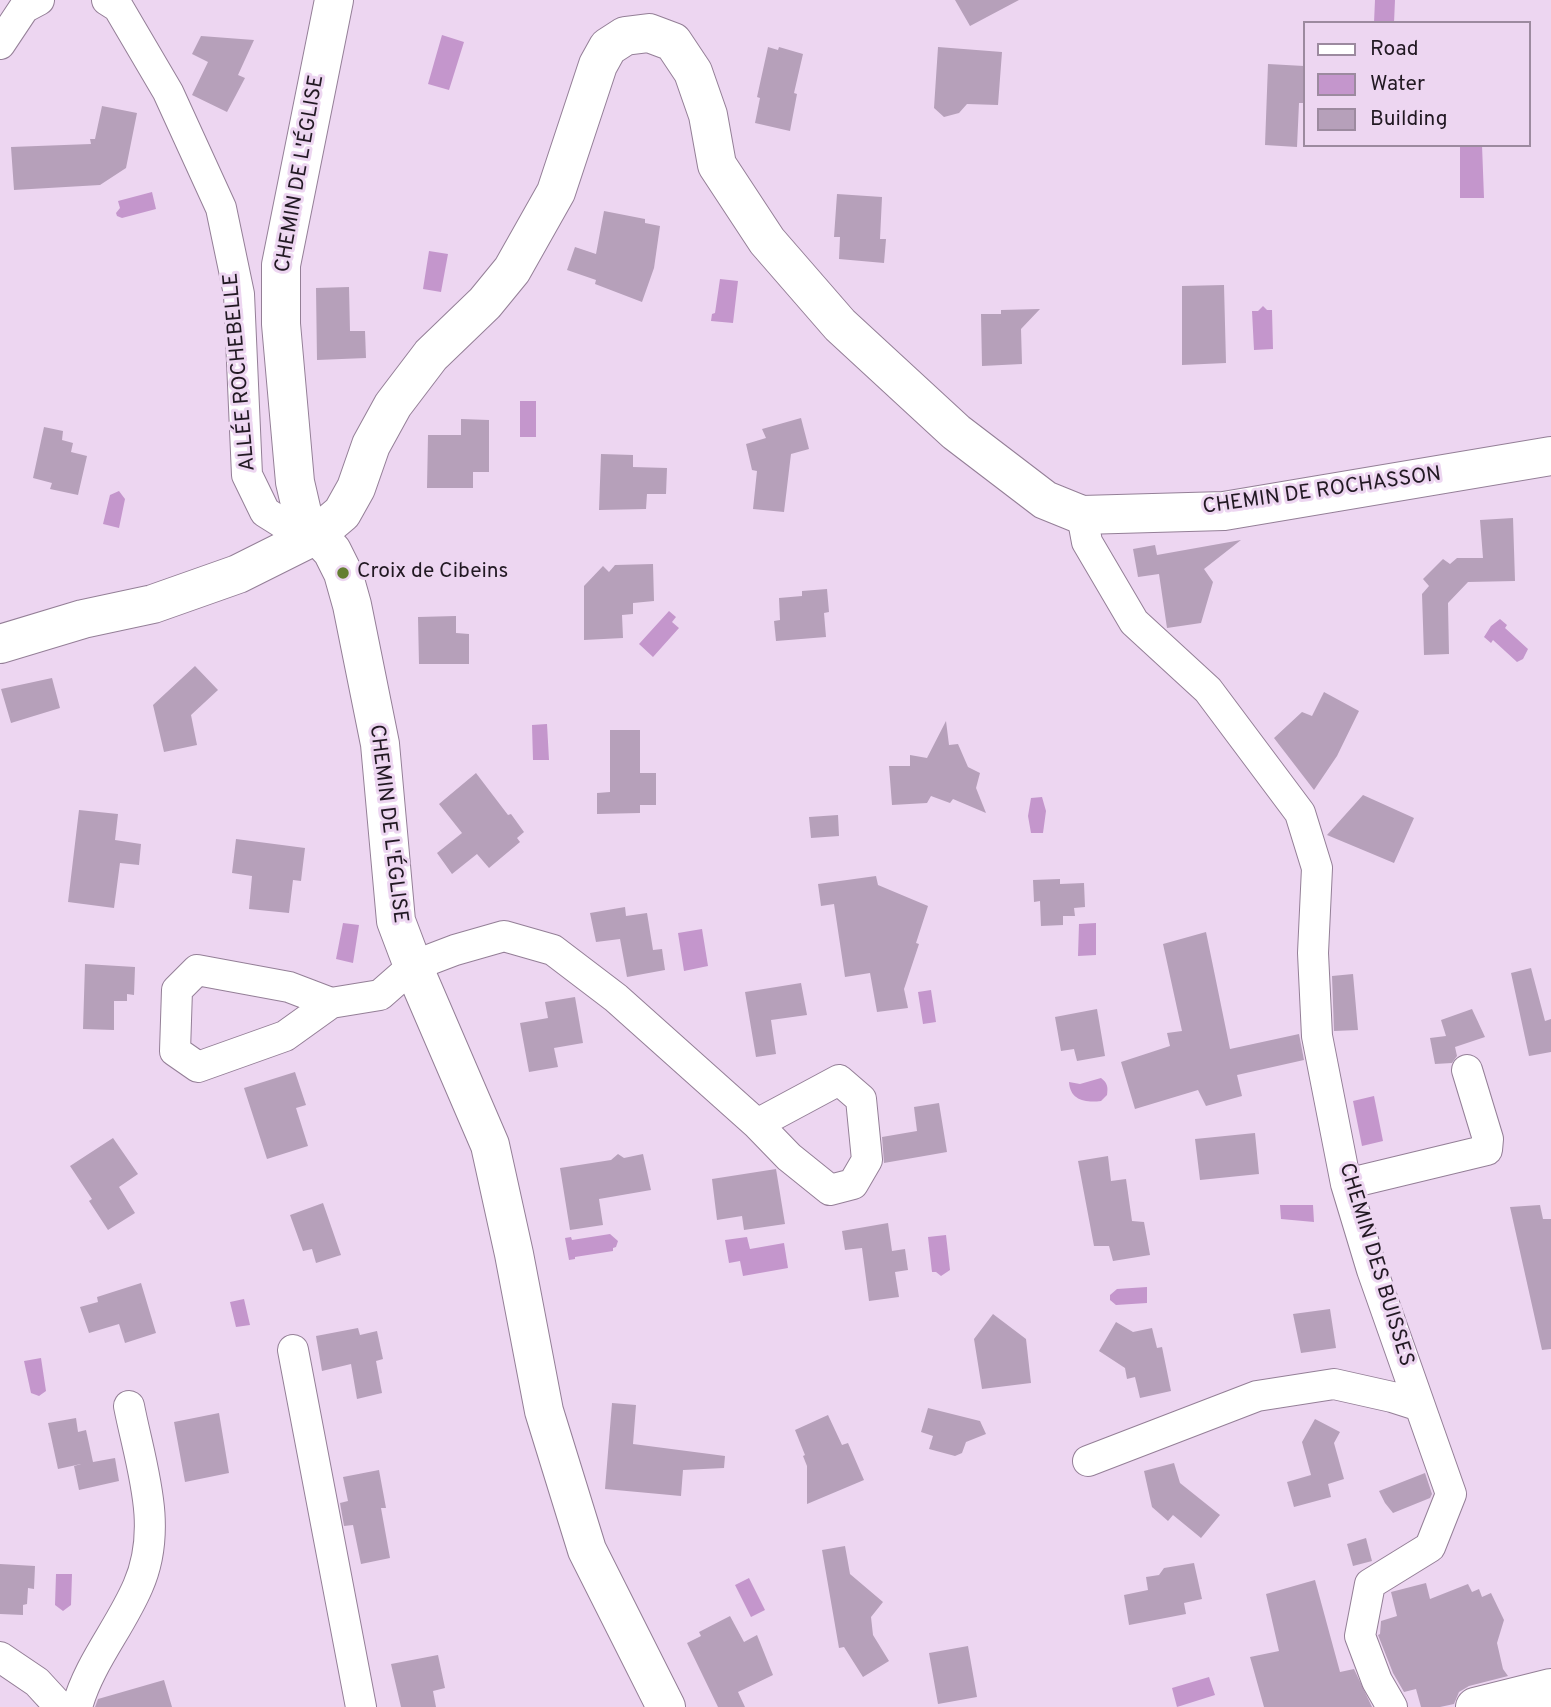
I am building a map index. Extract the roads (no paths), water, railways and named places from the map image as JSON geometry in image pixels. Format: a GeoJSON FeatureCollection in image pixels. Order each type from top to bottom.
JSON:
{"type":"FeatureCollection","features":[{"type":"Feature","properties":{"kind":"street"},"geometry":{"type":"LineString","coordinates":[[0,44],[24,8],[39,0]]}},
{"type":"Feature","properties":{"kind":"street","name":"ALLÉE ROCHEBELLE"},"geometry":{"type":"LineString","coordinates":[[107,0],[117,7],[168,92],[221,208],[239,294],[247,475],[265,512],[312,537]]}},
{"type":"Feature","properties":{"kind":"street","name":"CHEMIN DE L'ÉGLISE"},"geometry":{"type":"LineString","coordinates":[[334,0],[281,265],[281,324],[295,482],[304,521],[312,537],[331,551],[352,605],[380,744],[396,921],[490,1145],[544,1412],[587,1550],[666,1707]]}},
{"type":"Feature","properties":{"kind":"street","name":"CHEMIN DE ROCHASSON"},"geometry":{"type":"LineString","coordinates":[[0,645],[83,619],[153,604],[238,574],[312,537],[342,513],[356,488],[371,445],[393,405],[431,355],[485,303],[512,270],[556,192],[598,65],[608,47],[625,36],[649,33],[673,42],[693,72],[708,115],[716,165],[767,241],[827,312],[956,432],[1045,500],[1082,514],[1224,511],[1551,456]]}},
{"type":"Feature","properties":{"kind":"street","name":"CHEMIN DES BUISSES"},"geometry":{"type":"LineString","coordinates":[[1082,514],[1087,542],[1134,622],[1208,690],[1300,813],[1317,868],[1313,953],[1317,1036],[1346,1184],[1372,1270],[1451,1494],[1430,1547],[1370,1584],[1360,1636],[1377,1681],[1392,1707]]}},
{"type":"Feature","properties":{"kind":"street"},"geometry":{"type":"LineString","coordinates":[[331,1003],[289,986],[197,970],[177,990],[175,1051],[198,1067],[285,1036],[331,1003],[380,995],[413,966],[455,950],[505,936],[553,950],[616,998],[757,1124]]}},
{"type":"Feature","properties":{"kind":"street"},"geometry":{"type":"LineString","coordinates":[[1346,1184],[1487,1150],[1488,1139],[1467,1070]]}},
{"type":"Feature","properties":{"kind":"street"},"geometry":{"type":"LineString","coordinates":[[293,1350],[361,1707]]}},
{"type":"Feature","properties":{"kind":"street"},"geometry":{"type":"LineString","coordinates":[[1088,1461],[1257,1396],[1334,1384],[1420,1406]]}},
{"type":"Feature","properties":{"kind":"street"},"geometry":{"type":"LineString","coordinates":[[77,1707],[83,1686],[138,1586],[150,1548],[152,1513],[129,1406]]}},
{"type":"Feature","properties":{"kind":"street"},"geometry":{"type":"LineString","coordinates":[[0,1657],[37,1682],[60,1707]]}},
{"type":"Feature","properties":{"kind":"street"},"geometry":{"type":"LineString","coordinates":[[1475,1707],[1551,1688]]}},
{"type":"Feature","properties":{"kind":"water"},"geometry":{"type":"Polygon","coordinates":[[[1375,0],[1395,0],[1394,21],[1374,21],[1375,0]]]}},
{"type":"Feature","properties":{"kind":"water"},"geometry":{"type":"Polygon","coordinates":[[[442,35],[464,42],[449,90],[428,84],[442,35]]]}},
{"type":"Feature","properties":{"kind":"water"},"geometry":{"type":"Polygon","coordinates":[[[1460,147],[1482,147],[1484,198],[1460,198],[1460,147]]]}},
{"type":"Feature","properties":{"kind":"water"},"geometry":{"type":"Polygon","coordinates":[[[152,192],[156,209],[122,218],[117,216],[120,208],[118,201],[152,192]]]}},
{"type":"Feature","properties":{"kind":"water"},"geometry":{"type":"Polygon","coordinates":[[[429,251],[448,254],[441,292],[423,289],[429,251]]]}},
{"type":"Feature","properties":{"kind":"water"},"geometry":{"type":"Polygon","coordinates":[[[720,279],[738,281],[733,323],[711,321],[712,314],[715,313],[720,279]]]}},
{"type":"Feature","properties":{"kind":"water"},"geometry":{"type":"Polygon","coordinates":[[[1263,306],[1272,310],[1273,349],[1254,350],[1252,311],[1258,311],[1263,306]]]}},
{"type":"Feature","properties":{"kind":"water"},"geometry":{"type":"Polygon","coordinates":[[[520,401],[536,401],[536,437],[520,437],[520,401]]]}},
{"type":"Feature","properties":{"kind":"water"},"geometry":{"type":"Polygon","coordinates":[[[119,491],[125,499],[119,528],[103,524],[110,495],[119,491]]]}},
{"type":"Feature","properties":{"kind":"water"},"geometry":{"type":"Polygon","coordinates":[[[669,611],[676,617],[672,622],[679,628],[653,657],[639,644],[669,611]]]}},
{"type":"Feature","properties":{"kind":"water"},"geometry":{"type":"Polygon","coordinates":[[[1500,619],[1507,625],[1505,628],[1528,649],[1523,659],[1517,662],[1493,640],[1491,643],[1484,637],[1500,619]]]}},
{"type":"Feature","properties":{"kind":"water"},"geometry":{"type":"Polygon","coordinates":[[[547,724],[549,760],[533,760],[532,725],[547,724]]]}},
{"type":"Feature","properties":{"kind":"water"},"geometry":{"type":"Polygon","coordinates":[[[1042,797],[1046,811],[1043,833],[1031,833],[1028,816],[1031,798],[1042,797]]]}},
{"type":"Feature","properties":{"kind":"water"},"geometry":{"type":"Polygon","coordinates":[[[343,923],[359,925],[353,963],[336,959],[343,923]]]}},
{"type":"Feature","properties":{"kind":"water"},"geometry":{"type":"Polygon","coordinates":[[[1096,923],[1096,955],[1078,956],[1079,924],[1096,923]]]}},
{"type":"Feature","properties":{"kind":"water"},"geometry":{"type":"Polygon","coordinates":[[[702,929],[708,966],[684,971],[678,933],[702,929]]]}},
{"type":"Feature","properties":{"kind":"water"},"geometry":{"type":"Polygon","coordinates":[[[931,990],[936,1022],[923,1024],[918,992],[931,990]]]}},
{"type":"Feature","properties":{"kind":"water"},"geometry":{"type":"Polygon","coordinates":[[[1101,1078],[1106,1084],[1107,1095],[1101,1101],[1079,1099],[1072,1093],[1069,1082],[1080,1084],[1101,1078]]]}},
{"type":"Feature","properties":{"kind":"water"},"geometry":{"type":"Polygon","coordinates":[[[1374,1096],[1383,1141],[1362,1146],[1353,1101],[1374,1096]]]}},
{"type":"Feature","properties":{"kind":"water"},"geometry":{"type":"Polygon","coordinates":[[[1280,1205],[1313,1205],[1314,1222],[1281,1219],[1280,1205]]]}},
{"type":"Feature","properties":{"kind":"water"},"geometry":{"type":"Polygon","coordinates":[[[610,1234],[618,1241],[613,1251],[569,1260],[565,1238],[571,1237],[572,1240],[610,1234]]]}},
{"type":"Feature","properties":{"kind":"water"},"geometry":{"type":"Polygon","coordinates":[[[946,1235],[950,1270],[941,1276],[932,1272],[928,1237],[946,1235]]]}},
{"type":"Feature","properties":{"kind":"water"},"geometry":{"type":"Polygon","coordinates":[[[747,1237],[750,1249],[784,1243],[788,1268],[743,1276],[740,1261],[729,1263],[725,1240],[747,1237]]]}},
{"type":"Feature","properties":{"kind":"water"},"geometry":{"type":"Polygon","coordinates":[[[1147,1287],[1147,1303],[1116,1305],[1110,1300],[1110,1295],[1117,1289],[1147,1287]]]}},
{"type":"Feature","properties":{"kind":"water"},"geometry":{"type":"Polygon","coordinates":[[[244,1299],[250,1325],[236,1327],[230,1302],[244,1299]]]}},
{"type":"Feature","properties":{"kind":"water"},"geometry":{"type":"Polygon","coordinates":[[[41,1358],[46,1391],[39,1396],[31,1393],[24,1361],[41,1358]]]}},
{"type":"Feature","properties":{"kind":"water"},"geometry":{"type":"Polygon","coordinates":[[[56,1574],[72,1574],[71,1605],[63,1611],[55,1605],[56,1574]]]}},
{"type":"Feature","properties":{"kind":"water"},"geometry":{"type":"Polygon","coordinates":[[[749,1578],[765,1610],[751,1617],[735,1585],[749,1578]]]}},
{"type":"Feature","properties":{"kind":"water"},"geometry":{"type":"Polygon","coordinates":[[[1209,1677],[1215,1695],[1177,1707],[1172,1688],[1209,1677]]]}},
{"type":"Feature","properties":{"kind":"place","name":"Croix de Cibeins"},"geometry":{"type":"Point","coordinates":[343,573]}}]}
